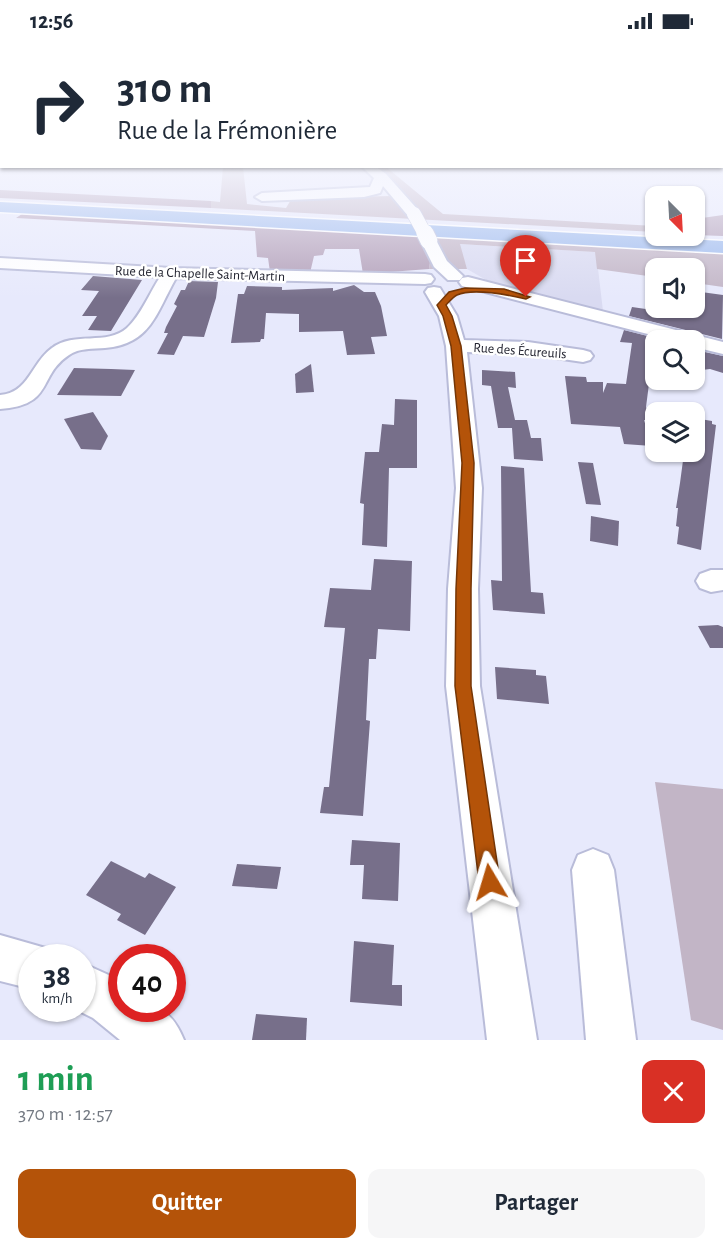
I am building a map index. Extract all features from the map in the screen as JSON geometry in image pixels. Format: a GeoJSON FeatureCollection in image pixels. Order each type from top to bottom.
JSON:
{"type":"FeatureCollection","features":[{"type":"Feature","properties":{"kind":"highway"},"geometry":{"type":"LineString","coordinates":[[83,206],[723,241]]}},
{"type":"Feature","properties":{"kind":"highway"},"geometry":{"type":"LineString","coordinates":[[0,207],[723,247]]}},
{"type":"Feature","properties":{"kind":"street"},"geometry":{"type":"LineString","coordinates":[[408,206],[429,241],[444,284],[448,316],[456,346],[469,471],[463,589],[463,686],[512,1040]]}},
{"type":"Feature","properties":{"kind":"street","name":"Rue de la Chapelle Saint-Martin"},"geometry":{"type":"LineString","coordinates":[[0,263],[171,273],[401,280],[504,291],[723,348]]}},
{"type":"Feature","properties":{"kind":"street"},"geometry":{"type":"LineString","coordinates":[[0,402],[13,403],[27,396],[56,355],[66,348],[116,343],[134,334],[171,273]]}},
{"type":"Feature","properties":{"kind":"street","name":"Rue des Écureuils"},"geometry":{"type":"LineString","coordinates":[[456,346],[528,348],[583,356]]}},
{"type":"Feature","properties":{"kind":"street"},"geometry":{"type":"LineString","coordinates":[[593,870],[611,1040]]}},
{"type":"Feature","properties":{"kind":"street"},"geometry":{"type":"LineString","coordinates":[[0,958],[18,962]]}},
{"type":"Feature","properties":{"kind":"street"},"geometry":{"type":"LineString","coordinates":[[96,994],[110,1001],[159,1040]]}},
{"type":"Feature","properties":{"kind":"shaded area"},"geometry":{"type":"Polygon","coordinates":[[[160,206],[211,206],[211,208],[160,206]]]}},
{"type":"Feature","properties":{"kind":"shaded area"},"geometry":{"type":"Polygon","coordinates":[[[211,206],[286,208],[287,206],[433,206],[443,214],[645,225],[645,231],[211,208],[211,206]]]}},
{"type":"Feature","properties":{"kind":"shaded area"},"geometry":{"type":"Polygon","coordinates":[[[25,212],[419,235],[430,262],[429,269],[363,274],[359,249],[325,249],[323,255],[314,256],[310,273],[270,272],[268,258],[257,257],[255,231],[16,218],[25,212]]]}},
{"type":"Feature","properties":{"kind":"shaded area"},"geometry":{"type":"Polygon","coordinates":[[[723,215],[723,236],[705,235],[705,218],[723,215]]]}},
{"type":"Feature","properties":{"kind":"shaded area"},"geometry":{"type":"Polygon","coordinates":[[[419,235],[723,252],[723,287],[705,284],[705,258],[645,258],[645,276],[597,269],[595,252],[460,244],[467,269],[429,269],[430,262],[419,235]]]}},
{"type":"Feature","properties":{"kind":"shaded area"},"geometry":{"type":"Polygon","coordinates":[[[459,244],[596,252],[603,311],[488,281],[467,269],[459,244]]]}},
{"type":"Feature","properties":{"kind":"shaded area"},"geometry":{"type":"Polygon","coordinates":[[[655,782],[723,789],[723,1030],[691,1020],[655,782]]]}},
{"type":"Feature","properties":{"kind":"building"},"geometry":{"type":"Polygon","coordinates":[[[93,276],[142,280],[111,331],[88,330],[97,316],[82,316],[99,291],[81,290],[93,276]]]}},
{"type":"Feature","properties":{"kind":"building"},"geometry":{"type":"Polygon","coordinates":[[[189,281],[218,282],[216,298],[204,337],[183,336],[174,355],[157,354],[168,333],[164,333],[177,306],[174,304],[189,281]]]}},
{"type":"Feature","properties":{"kind":"building"},"geometry":{"type":"Polygon","coordinates":[[[354,285],[364,292],[375,292],[381,306],[387,336],[371,337],[375,354],[347,355],[343,331],[299,332],[299,314],[266,313],[264,339],[260,342],[231,343],[238,294],[244,294],[247,286],[282,287],[282,290],[333,288],[333,291],[354,285]]]}},
{"type":"Feature","properties":{"kind":"building"},"geometry":{"type":"Polygon","coordinates":[[[705,293],[723,295],[722,339],[705,335],[705,330],[686,330],[629,316],[632,307],[645,309],[645,318],[705,318],[705,293]]]}},
{"type":"Feature","properties":{"kind":"building"},"geometry":{"type":"Polygon","coordinates":[[[624,330],[645,335],[645,390],[648,390],[645,402],[645,446],[624,444],[620,427],[571,424],[565,376],[586,377],[587,382],[603,382],[603,393],[607,383],[626,384],[632,343],[620,342],[624,330]]]}},
{"type":"Feature","properties":{"kind":"building"},"geometry":{"type":"Polygon","coordinates":[[[705,352],[723,356],[723,373],[705,370],[705,352]]]}},
{"type":"Feature","properties":{"kind":"building"},"geometry":{"type":"Polygon","coordinates":[[[311,364],[314,392],[296,393],[295,374],[311,364]]]}},
{"type":"Feature","properties":{"kind":"building"},"geometry":{"type":"Polygon","coordinates":[[[74,368],[135,370],[121,396],[57,395],[74,368]]]}},
{"type":"Feature","properties":{"kind":"building"},"geometry":{"type":"Polygon","coordinates":[[[482,370],[515,372],[516,388],[508,387],[515,420],[527,420],[531,438],[541,438],[543,461],[514,459],[512,428],[498,428],[491,386],[482,385],[482,370]]]}},
{"type":"Feature","properties":{"kind":"building"},"geometry":{"type":"Polygon","coordinates":[[[395,399],[417,400],[417,468],[389,468],[387,547],[362,545],[364,504],[360,503],[365,452],[379,452],[382,424],[394,425],[395,399]]]}},
{"type":"Feature","properties":{"kind":"building"},"geometry":{"type":"Polygon","coordinates":[[[93,412],[108,436],[101,450],[81,449],[64,419],[93,412]]]}},
{"type":"Feature","properties":{"kind":"building"},"geometry":{"type":"Polygon","coordinates":[[[705,420],[712,421],[712,424],[716,425],[701,550],[677,544],[679,527],[676,526],[678,508],[676,508],[683,462],[705,462],[705,420]]]}},
{"type":"Feature","properties":{"kind":"building"},"geometry":{"type":"Polygon","coordinates":[[[578,462],[593,463],[601,505],[586,504],[578,462]]]}},
{"type":"Feature","properties":{"kind":"building"},"geometry":{"type":"Polygon","coordinates":[[[501,466],[524,468],[531,592],[543,593],[545,614],[493,610],[491,580],[502,581],[501,466]]]}},
{"type":"Feature","properties":{"kind":"building"},"geometry":{"type":"Polygon","coordinates":[[[591,516],[619,521],[618,546],[590,541],[591,516]]]}},
{"type":"Feature","properties":{"kind":"building"},"geometry":{"type":"Polygon","coordinates":[[[374,559],[412,561],[410,631],[378,629],[376,659],[369,659],[366,720],[370,721],[363,816],[320,813],[324,787],[329,787],[345,628],[324,627],[330,588],[371,590],[374,559]]]}},
{"type":"Feature","properties":{"kind":"building"},"geometry":{"type":"Polygon","coordinates":[[[698,626],[723,627],[723,648],[710,648],[698,626]]]}},
{"type":"Feature","properties":{"kind":"building"},"geometry":{"type":"Polygon","coordinates":[[[495,667],[536,670],[536,675],[546,676],[549,704],[497,699],[495,667]]]}},
{"type":"Feature","properties":{"kind":"building"},"geometry":{"type":"Polygon","coordinates":[[[352,840],[400,843],[398,901],[362,899],[364,865],[350,865],[352,840]]]}},
{"type":"Feature","properties":{"kind":"building"},"geometry":{"type":"Polygon","coordinates":[[[111,861],[145,878],[149,873],[176,887],[145,935],[117,920],[121,914],[86,895],[111,861]]]}},
{"type":"Feature","properties":{"kind":"building"},"geometry":{"type":"Polygon","coordinates":[[[237,864],[281,867],[277,889],[232,886],[237,864]]]}},
{"type":"Feature","properties":{"kind":"building"},"geometry":{"type":"Polygon","coordinates":[[[354,941],[394,945],[392,985],[402,985],[402,1006],[350,1002],[354,941]]]}},
{"type":"Feature","properties":{"kind":"building"},"geometry":{"type":"Polygon","coordinates":[[[256,1014],[307,1018],[306,1040],[252,1040],[256,1014]]]}},
{"type":"Feature","properties":{"kind":"route"},"geometry":{"type":"LineString","coordinates":[[490,882],[463,686],[463,589],[469,488],[468,463],[456,346],[448,316],[442,305],[452,294],[465,290],[504,291],[526,297]]}}]}
